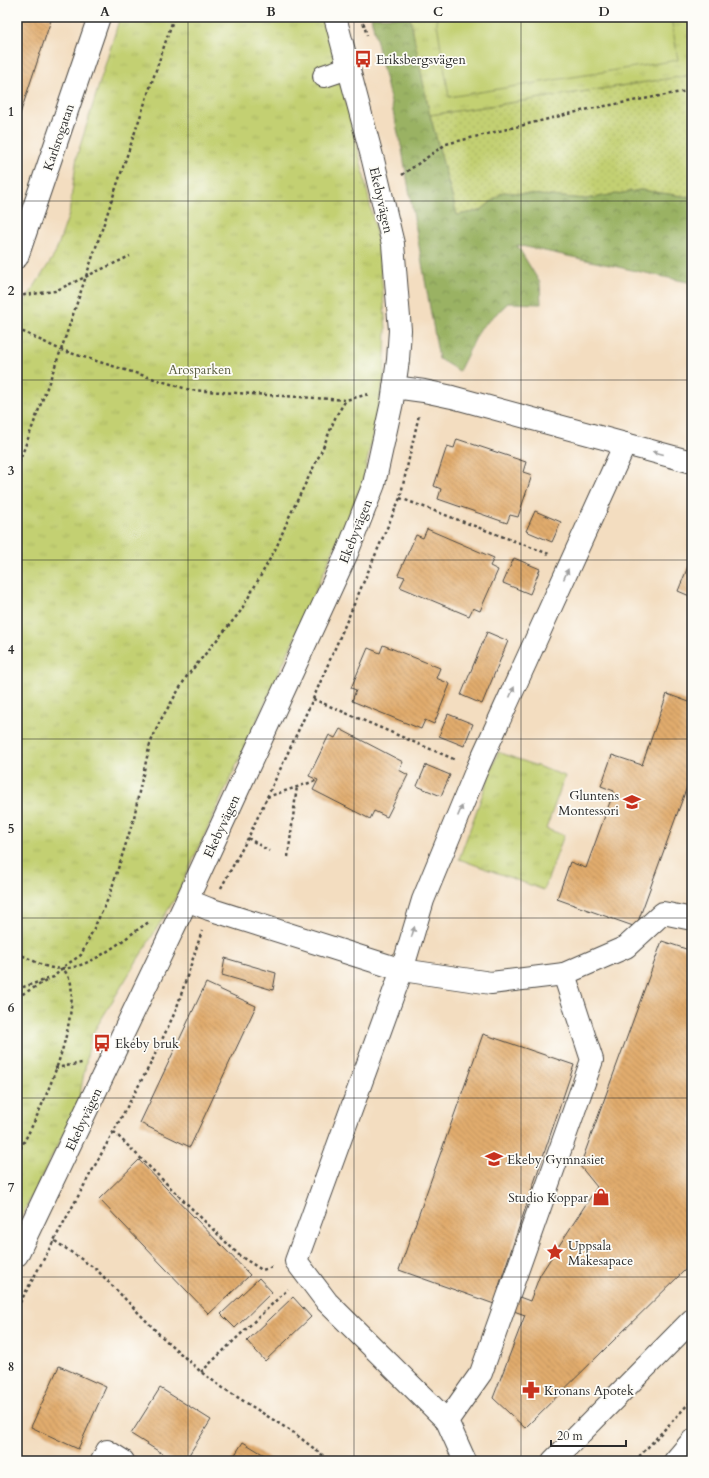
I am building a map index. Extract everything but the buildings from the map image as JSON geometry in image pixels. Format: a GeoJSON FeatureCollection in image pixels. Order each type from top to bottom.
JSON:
{"type":"FeatureCollection","features":[{"type":"Feature","properties":{"kind":"street","name":"Karlsrogatan"},"geometry":{"type":"LineString","coordinates":[[17,257],[99,17]]}},
{"type":"Feature","properties":{"kind":"street","name":"Ekebyvägen"},"geometry":{"type":"LineString","coordinates":[[17,1255],[30,1231],[187,900],[350,546],[374,484],[386,432],[394,387],[400,330],[392,244],[373,160],[335,17]]}},
{"type":"Feature","properties":{"kind":"street"},"geometry":{"type":"LineString","coordinates":[[324,76],[348,68]]}},
{"type":"Feature","properties":{"kind":"street"},"geometry":{"type":"LineString","coordinates":[[394,387],[445,396],[692,462]]}},
{"type":"Feature","properties":{"kind":"street"},"geometry":{"type":"LineString","coordinates":[[465,1461],[447,1421],[327,1302],[301,1267],[402,970],[423,900],[477,769],[625,444]]}},
{"type":"Feature","properties":{"kind":"street"},"geometry":{"type":"LineString","coordinates":[[187,900],[209,910],[402,970],[491,983],[564,974],[626,947],[663,913],[692,919]]}},
{"type":"Feature","properties":{"kind":"street"},"geometry":{"type":"LineString","coordinates":[[447,1421],[481,1373],[592,1060],[564,974]]}},
{"type":"Feature","properties":{"kind":"street"},"geometry":{"type":"LineString","coordinates":[[553,1461],[692,1320]]}},
{"type":"Feature","properties":{"kind":"street"},"geometry":{"type":"LineString","coordinates":[[675,1461],[692,1441]]}},
{"type":"Feature","properties":{"kind":"street"},"geometry":{"type":"LineString","coordinates":[[102,1461],[107,1451],[123,1461]]}},
{"type":"Feature","properties":{"kind":"path"},"geometry":{"type":"LineString","coordinates":[[17,468],[61,350],[174,17]]}},
{"type":"Feature","properties":{"kind":"path"},"geometry":{"type":"LineString","coordinates":[[401,175],[446,144],[589,108],[687,92]]}},
{"type":"Feature","properties":{"kind":"path"},"geometry":{"type":"LineString","coordinates":[[17,296],[55,291],[130,256]]}},
{"type":"Feature","properties":{"kind":"path"},"geometry":{"type":"LineString","coordinates":[[17,329],[61,350],[190,390],[346,400],[394,387]]}},
{"type":"Feature","properties":{"kind":"path"},"geometry":{"type":"LineString","coordinates":[[17,997],[54,977],[63,967],[81,955],[109,897],[134,818],[138,792],[150,744],[160,721],[187,676],[240,612],[277,546],[288,517],[322,450],[336,416],[346,400]]}},
{"type":"Feature","properties":{"kind":"path"},"geometry":{"type":"LineString","coordinates":[[400,498],[571,562]]}},
{"type":"Feature","properties":{"kind":"path"},"geometry":{"type":"LineString","coordinates":[[313,698],[477,769]]}},
{"type":"Feature","properties":{"kind":"path"},"geometry":{"type":"LineString","coordinates":[[267,797],[318,780]]}},
{"type":"Feature","properties":{"kind":"path"},"geometry":{"type":"LineString","coordinates":[[288,857],[297,786]]}},
{"type":"Feature","properties":{"kind":"path"},"geometry":{"type":"LineString","coordinates":[[248,838],[269,851]]}},
{"type":"Feature","properties":{"kind":"path"},"geometry":{"type":"LineString","coordinates":[[17,953],[46,966],[71,968],[112,948],[154,919]]}},
{"type":"Feature","properties":{"kind":"path"},"geometry":{"type":"LineString","coordinates":[[17,1154],[44,1102],[69,1023],[71,983],[63,967]]}},
{"type":"Feature","properties":{"kind":"path"},"geometry":{"type":"LineString","coordinates":[[17,989],[54,977]]}},
{"type":"Feature","properties":{"kind":"path"},"geometry":{"type":"LineString","coordinates":[[55,1068],[88,1062]]}},
{"type":"Feature","properties":{"kind":"path"},"geometry":{"type":"LineString","coordinates":[[114,1132],[240,1256],[262,1270],[301,1267]]}},
{"type":"Feature","properties":{"kind":"path"},"geometry":{"type":"LineString","coordinates":[[30,1231],[55,1241],[97,1270],[161,1336],[201,1372],[223,1388],[294,1433],[330,1461]]}},
{"type":"Feature","properties":{"kind":"path"},"geometry":{"type":"LineString","coordinates":[[201,1372],[301,1267]]}},
{"type":"Feature","properties":{"kind":"path"},"geometry":{"type":"LineString","coordinates":[[636,1461],[692,1400]]}},
{"type":"Feature","properties":{"kind":"green space","name":"Arosparken"},"geometry":{"type":"Polygon","coordinates":[[[120,17],[325,17],[361,162],[379,247],[386,329],[384,378],[363,482],[304,618],[176,897],[91,1036],[78,1105],[17,1225],[17,314],[55,254],[69,214],[77,156],[120,17]]]}},
{"type":"Feature","properties":{"kind":"green space"},"geometry":{"type":"Polygon","coordinates":[[[371,17],[410,17],[430,115],[457,215],[480,211],[503,192],[586,199],[641,190],[689,197],[692,199],[692,283],[517,245],[540,283],[541,304],[508,303],[480,329],[459,371],[439,359],[402,150],[371,17]]]}},
{"type":"Feature","properties":{"kind":"green space"},"geometry":{"type":"Polygon","coordinates":[[[410,17],[692,17],[692,75],[430,115],[410,17]]]}},
{"type":"Feature","properties":{"kind":"green space"},"geometry":{"type":"Polygon","coordinates":[[[436,17],[671,17],[678,60],[449,97],[436,17]]]}},
{"type":"Feature","properties":{"kind":"green space"},"geometry":{"type":"Polygon","coordinates":[[[692,75],[692,199],[689,197],[641,190],[586,199],[503,192],[480,211],[457,215],[430,115],[692,75]]]}},
{"type":"Feature","properties":{"kind":"green space"},"geometry":{"type":"Polygon","coordinates":[[[498,752],[565,776],[546,829],[564,835],[544,890],[459,859],[498,752]]]}},
{"type":"Feature","properties":{"kind":"place","name":"Eriksbergsvägen"},"geometry":{"type":"Point","coordinates":[363,59]}},
{"type":"Feature","properties":{"kind":"place","name":"Gluntens Montessori"},"geometry":{"type":"Point","coordinates":[632,802]}},
{"type":"Feature","properties":{"kind":"place","name":"Ekeby bruk"},"geometry":{"type":"Point","coordinates":[102,1043]}},
{"type":"Feature","properties":{"kind":"place","name":"Ekeby Gymnasiet"},"geometry":{"type":"Point","coordinates":[494,1159]}},
{"type":"Feature","properties":{"kind":"place","name":"Studio Koppar"},"geometry":{"type":"Point","coordinates":[601,1197]}},
{"type":"Feature","properties":{"kind":"place","name":"Uppsala Makesapace"},"geometry":{"type":"Point","coordinates":[555,1252]}},
{"type":"Feature","properties":{"kind":"place","name":"Kronans Apotek"},"geometry":{"type":"Point","coordinates":[531,1390]}}]}
